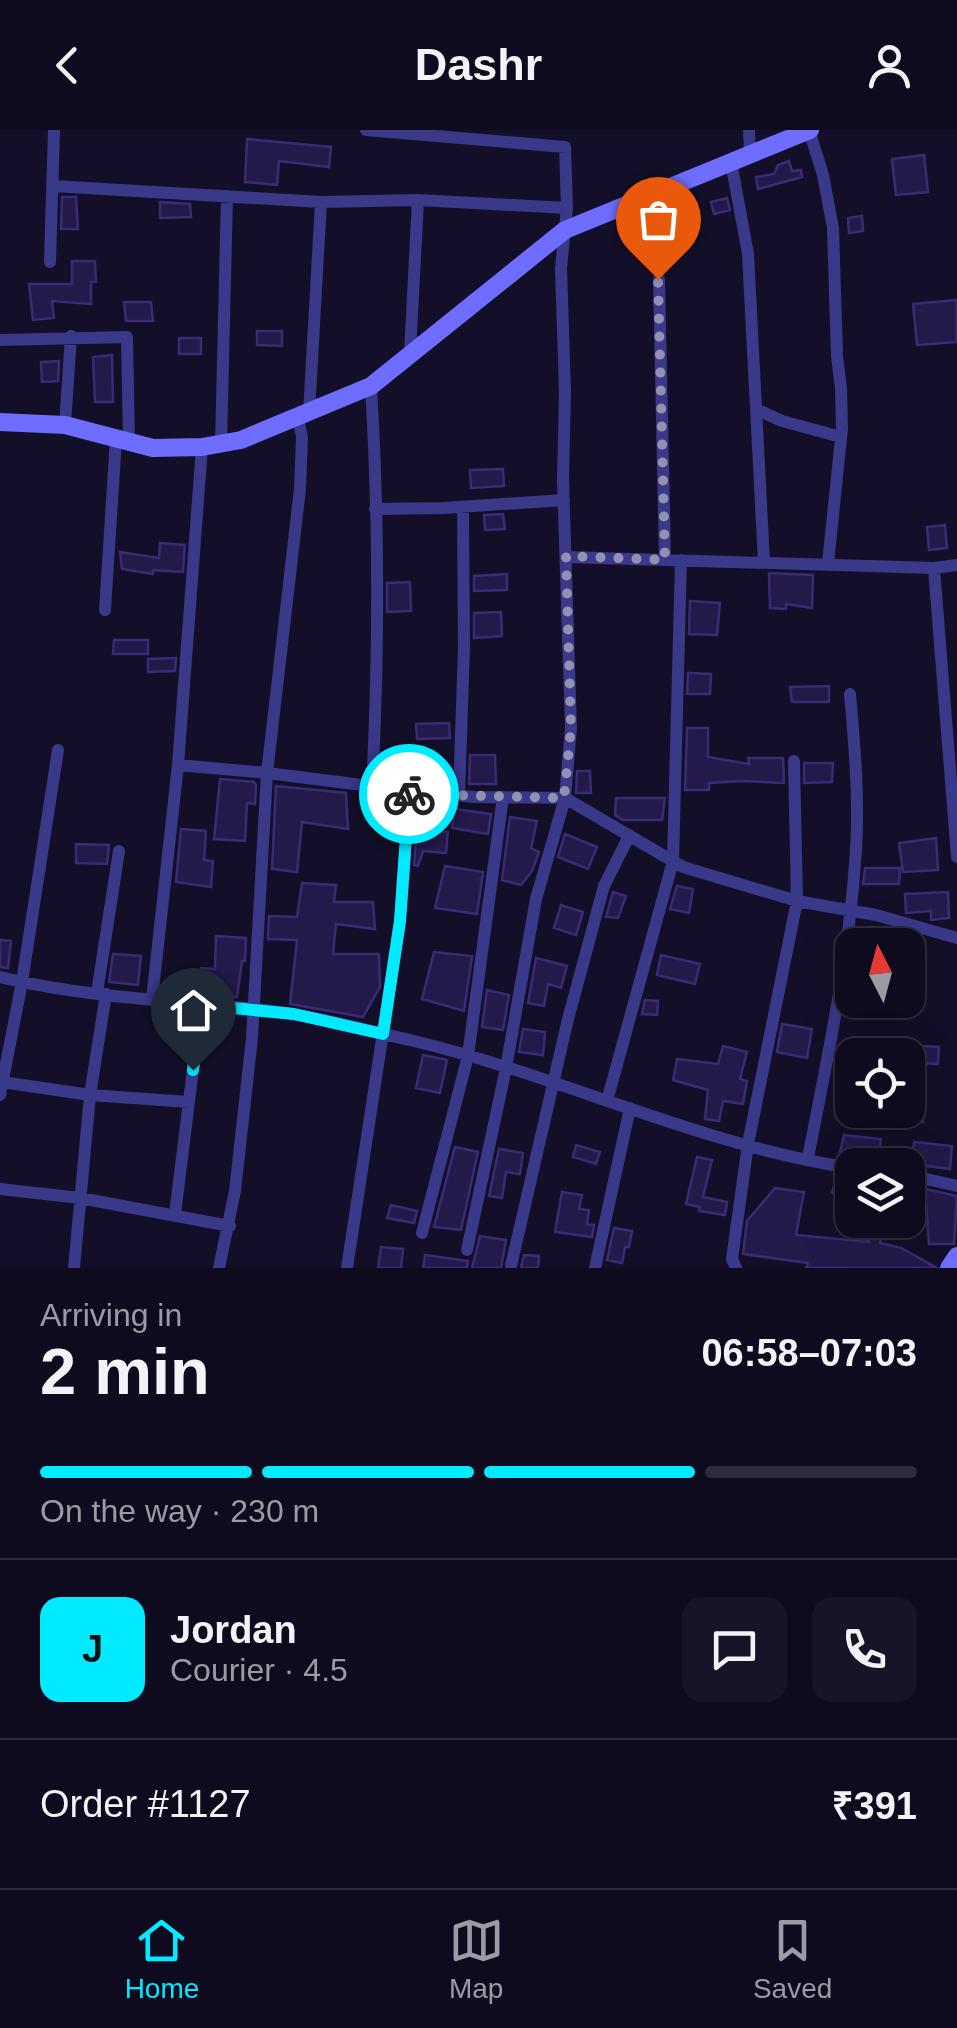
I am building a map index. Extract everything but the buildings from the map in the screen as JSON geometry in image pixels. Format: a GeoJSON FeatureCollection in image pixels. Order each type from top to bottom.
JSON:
{"type":"FeatureCollection","features":[{"type":"Feature","properties":{"kind":"street"},"geometry":{"type":"LineString","coordinates":[[50,262],[54,130]]}},
{"type":"Feature","properties":{"kind":"street"},"geometry":{"type":"LineString","coordinates":[[366,130],[565,146]]}},
{"type":"Feature","properties":{"kind":"street"},"geometry":{"type":"LineString","coordinates":[[466,1250],[506,1068],[536,899],[564,798],[571,728],[561,268],[567,208],[566,130]]}},
{"type":"Feature","properties":{"kind":"street"},"geometry":{"type":"LineString","coordinates":[[750,130],[750,154]]}},
{"type":"Feature","properties":{"kind":"street"},"geometry":{"type":"LineString","coordinates":[[0,422],[66,426],[153,448],[202,447],[240,440],[371,386],[565,230],[810,130],[833,228],[840,437],[828,563]]}},
{"type":"Feature","properties":{"kind":"street"},"geometry":{"type":"LineString","coordinates":[[731,162],[748,254],[764,562]]}},
{"type":"Feature","properties":{"kind":"street"},"geometry":{"type":"LineString","coordinates":[[52,186],[321,202],[418,200],[567,208]]}},
{"type":"Feature","properties":{"kind":"street"},"geometry":{"type":"LineString","coordinates":[[222,444],[227,196]]}},
{"type":"Feature","properties":{"kind":"street"},"geometry":{"type":"LineString","coordinates":[[410,352],[418,200]]}},
{"type":"Feature","properties":{"kind":"street"},"geometry":{"type":"LineString","coordinates":[[219,1268],[230,1226],[255,1009],[267,773],[300,488],[321,202]]}},
{"type":"Feature","properties":{"kind":"street"},"geometry":{"type":"LineString","coordinates":[[658,279],[665,560]]}},
{"type":"Feature","properties":{"kind":"street"},"geometry":{"type":"LineString","coordinates":[[66,426],[71,336]]}},
{"type":"Feature","properties":{"kind":"street"},"geometry":{"type":"LineString","coordinates":[[0,340],[128,338],[123,440],[105,610]]}},
{"type":"Feature","properties":{"kind":"street"},"geometry":{"type":"LineString","coordinates":[[371,386],[376,716],[372,787]]}},
{"type":"Feature","properties":{"kind":"street"},"geometry":{"type":"LineString","coordinates":[[756,409],[782,422],[840,437]]}},
{"type":"Feature","properties":{"kind":"street"},"geometry":{"type":"LineString","coordinates":[[152,999],[178,765],[202,447]]}},
{"type":"Feature","properties":{"kind":"street"},"geometry":{"type":"LineString","coordinates":[[375,508],[564,500]]}},
{"type":"Feature","properties":{"kind":"street"},"geometry":{"type":"LineString","coordinates":[[459,795],[463,507]]}},
{"type":"Feature","properties":{"kind":"street"},"geometry":{"type":"LineString","coordinates":[[566,556],[934,568],[957,565]]}},
{"type":"Feature","properties":{"kind":"street"},"geometry":{"type":"LineString","coordinates":[[607,1101],[673,861],[681,560]]}},
{"type":"Feature","properties":{"kind":"street"},"geometry":{"type":"LineString","coordinates":[[934,568],[957,857]]}},
{"type":"Feature","properties":{"kind":"street"},"geometry":{"type":"LineString","coordinates":[[808,1158],[850,912],[857,815],[850,694]]}},
{"type":"Feature","properties":{"kind":"street"},"geometry":{"type":"LineString","coordinates":[[58,750],[22,982],[1,1088],[189,1102]]}},
{"type":"Feature","properties":{"kind":"street"},"geometry":{"type":"LineString","coordinates":[[736,1268],[732,1259],[748,1144],[796,901],[794,761]]}},
{"type":"Feature","properties":{"kind":"street"},"geometry":{"type":"LineString","coordinates":[[178,765],[410,792],[564,798],[673,861],[796,901],[876,915],[957,938]]}},
{"type":"Feature","properties":{"kind":"street"},"geometry":{"type":"LineString","coordinates":[[347,1268],[400,921],[410,792]]}},
{"type":"Feature","properties":{"kind":"street"},"geometry":{"type":"LineString","coordinates":[[422,1234],[468,1056],[502,797]]}},
{"type":"Feature","properties":{"kind":"street"},"geometry":{"type":"LineString","coordinates":[[511,1266],[552,1084],[604,886],[628,838]]}},
{"type":"Feature","properties":{"kind":"street"},"geometry":{"type":"LineString","coordinates":[[74,1268],[119,851]]}},
{"type":"Feature","properties":{"kind":"street"},"geometry":{"type":"LineString","coordinates":[[0,977],[101,993],[255,1009],[383,1034],[468,1056],[748,1144],[835,1164]]}},
{"type":"Feature","properties":{"kind":"street"},"geometry":{"type":"LineString","coordinates":[[175,1214],[201,1005]]}},
{"type":"Feature","properties":{"kind":"street"},"geometry":{"type":"LineString","coordinates":[[595,1268],[630,1108]]}},
{"type":"Feature","properties":{"kind":"street"},"geometry":{"type":"LineString","coordinates":[[925,1179],[957,1186]]}},
{"type":"Feature","properties":{"kind":"street"},"geometry":{"type":"LineString","coordinates":[[0,1189],[80,1198],[230,1226]]}},
{"type":"Feature","properties":{"kind":"street"},"geometry":{"type":"LineString","coordinates":[[948,1268],[957,1256]]}},
{"type":"Feature","properties":{"kind":"way so far"},"geometry":{"type":"LineString","coordinates":[[409,794],[564,798],[571,728],[566,556],[665,560],[658,279]]}},
{"type":"Feature","properties":{"kind":"route"},"geometry":{"type":"LineString","coordinates":[[193,1070],[201,1005],[294,1014],[383,1034],[400,921],[409,794]]}}]}
